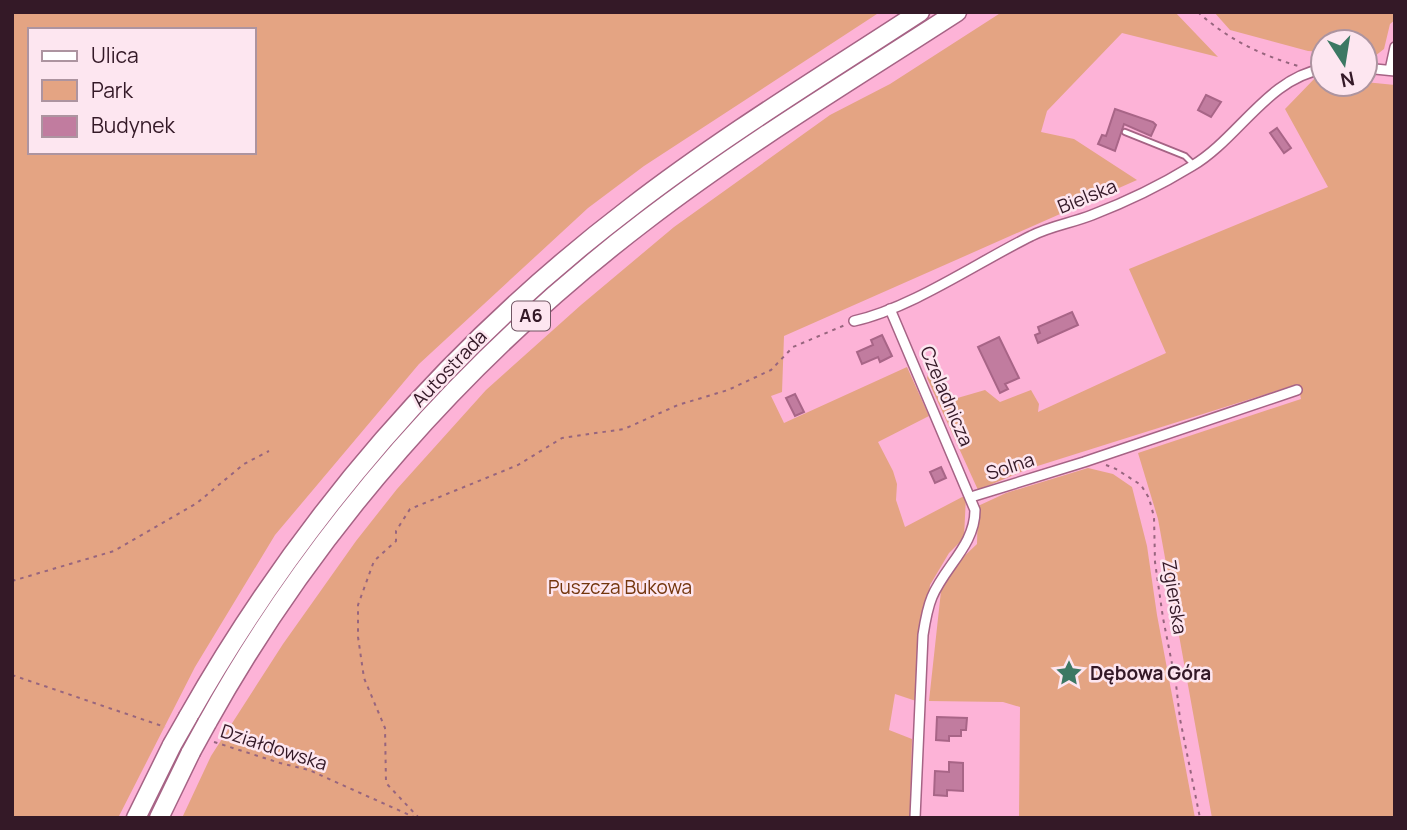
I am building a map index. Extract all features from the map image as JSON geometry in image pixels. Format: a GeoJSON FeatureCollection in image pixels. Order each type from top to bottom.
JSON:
{"type":"FeatureCollection","features":[{"type":"Feature","properties":{"kind":"highway","name":"Autostrada"},"geometry":{"type":"LineString","coordinates":[[136,818],[171,737],[188,717],[255,608],[331,502],[408,410],[492,324],[583,244],[662,183],[920,12]]}},
{"type":"Feature","properties":{"kind":"highway","name":"Autostrada"},"geometry":{"type":"LineString","coordinates":[[159,818],[191,752],[209,732],[274,615],[320,549],[409,440],[492,352],[598,258],[695,184],[957,12]]}},
{"type":"Feature","properties":{"kind":"street"},"geometry":{"type":"LineString","coordinates":[[1392,70],[1395,47]]}},
{"type":"Feature","properties":{"kind":"street","name":"Bielska"},"geometry":{"type":"LineString","coordinates":[[854,321],[890,309],[1035,234],[1091,216],[1194,165],[1285,85],[1309,73]]}},
{"type":"Feature","properties":{"kind":"street","name":"Czeladnicza"},"geometry":{"type":"LineString","coordinates":[[890,309],[971,497]]}},
{"type":"Feature","properties":{"kind":"street","name":"Solna"},"geometry":{"type":"LineString","coordinates":[[915,818],[925,623],[931,598],[972,532],[975,510],[971,497],[1297,390]]}},
{"type":"Feature","properties":{"kind":"lane"},"geometry":{"type":"LineString","coordinates":[[1125,132],[1185,156],[1194,165]]}},
{"type":"Feature","properties":{"kind":"path"},"geometry":{"type":"LineString","coordinates":[[1198,12],[1220,32],[1234,40],[1268,56],[1309,70]]}},
{"type":"Feature","properties":{"kind":"path"},"geometry":{"type":"LineString","coordinates":[[417,818],[386,783],[385,729],[364,678],[358,637],[358,605],[374,561],[396,541],[396,531],[410,509],[517,465],[562,438],[624,429],[678,405],[728,390],[771,370],[793,346],[854,321]]}},
{"type":"Feature","properties":{"kind":"path"},"geometry":{"type":"LineString","coordinates":[[12,581],[114,551],[197,503],[244,464],[269,452]]}},
{"type":"Feature","properties":{"kind":"path","name":"Zgierska"},"geometry":{"type":"LineString","coordinates":[[1084,462],[1116,469],[1141,485],[1149,498],[1154,517],[1155,562],[1163,618],[1200,818]]}},
{"type":"Feature","properties":{"kind":"path"},"geometry":{"type":"LineString","coordinates":[[12,675],[160,726],[171,737]]}},
{"type":"Feature","properties":{"kind":"path","name":"Działdowska"},"geometry":{"type":"LineString","coordinates":[[209,732],[280,763],[309,770],[417,818]]}},
{"type":"Feature","properties":{"kind":"green space"},"geometry":{"type":"Polygon","coordinates":[[[12,12],[880,12],[644,166],[588,208],[419,364],[275,535],[195,667],[118,818],[12,818],[12,12]]]}},
{"type":"Feature","properties":{"kind":"green space","name":"Puszcza Bukowa"},"geometry":{"type":"Polygon","coordinates":[[[1002,12],[1175,12],[1218,57],[1122,33],[1047,111],[1041,132],[1074,139],[1137,180],[784,336],[782,392],[771,396],[784,423],[907,367],[929,416],[878,442],[893,471],[897,484],[896,500],[905,527],[966,495],[964,538],[949,553],[930,585],[916,701],[895,694],[889,730],[912,739],[910,818],[182,818],[211,756],[283,644],[356,541],[397,489],[486,390],[674,227],[830,115],[890,84],[1002,12]]]}},
{"type":"Feature","properties":{"kind":"green space"},"geometry":{"type":"Polygon","coordinates":[[[1214,12],[1395,12],[1395,20],[1390,24],[1384,49],[1379,53],[1379,28],[1309,28],[1309,51],[1230,30],[1214,12]]]}},
{"type":"Feature","properties":{"kind":"green space"},"geometry":{"type":"Polygon","coordinates":[[[1379,83],[1395,85],[1395,818],[1212,818],[1158,519],[1138,453],[1301,399],[1298,384],[1028,469],[978,490],[927,378],[930,368],[941,372],[954,399],[985,390],[1000,402],[1031,390],[1039,404],[1038,412],[1166,353],[1129,269],[1328,187],[1285,109],[1309,84],[1309,98],[1379,98],[1379,83]]]}},
{"type":"Feature","properties":{"kind":"green space"},"geometry":{"type":"Polygon","coordinates":[[[1088,468],[1113,474],[1132,487],[1147,546],[1157,615],[1195,818],[1019,818],[1020,707],[1003,702],[929,701],[941,591],[957,563],[977,544],[978,506],[1006,493],[1088,468]]]}},
{"type":"Feature","properties":{"kind":"building"},"geometry":{"type":"Polygon","coordinates":[[[1206,95],[1221,102],[1211,117],[1198,110],[1206,95]]]}},
{"type":"Feature","properties":{"kind":"building"},"geometry":{"type":"Polygon","coordinates":[[[1115,109],[1153,122],[1156,125],[1151,136],[1124,124],[1115,151],[1098,144],[1102,135],[1106,136],[1115,109]]]}},
{"type":"Feature","properties":{"kind":"building"},"geometry":{"type":"Polygon","coordinates":[[[1277,128],[1291,148],[1284,153],[1270,133],[1277,128]]]}},
{"type":"Feature","properties":{"kind":"building"},"geometry":{"type":"Polygon","coordinates":[[[1072,312],[1078,325],[1038,343],[1035,335],[1040,333],[1038,327],[1072,312]]]}},
{"type":"Feature","properties":{"kind":"building"},"geometry":{"type":"Polygon","coordinates":[[[882,335],[892,356],[880,362],[878,357],[862,364],[857,352],[873,345],[871,340],[882,335]]]}},
{"type":"Feature","properties":{"kind":"building"},"geometry":{"type":"Polygon","coordinates":[[[999,337],[1019,378],[1005,384],[1008,389],[1000,393],[978,347],[999,337]]]}},
{"type":"Feature","properties":{"kind":"building"},"geometry":{"type":"Polygon","coordinates":[[[795,394],[804,412],[795,416],[786,398],[795,394]]]}},
{"type":"Feature","properties":{"kind":"building"},"geometry":{"type":"Polygon","coordinates":[[[941,467],[946,478],[935,483],[930,472],[941,467]]]}},
{"type":"Feature","properties":{"kind":"building"},"geometry":{"type":"Polygon","coordinates":[[[937,717],[967,718],[966,730],[961,730],[961,736],[949,736],[949,741],[936,740],[937,717]]]}},
{"type":"Feature","properties":{"kind":"building"},"geometry":{"type":"Polygon","coordinates":[[[949,762],[963,763],[963,791],[947,790],[947,796],[934,795],[935,771],[949,772],[949,762]]]}},
{"type":"Feature","properties":{"kind":"place","name":"Dębowa Góra"},"geometry":{"type":"Point","coordinates":[1069,673]}}]}
